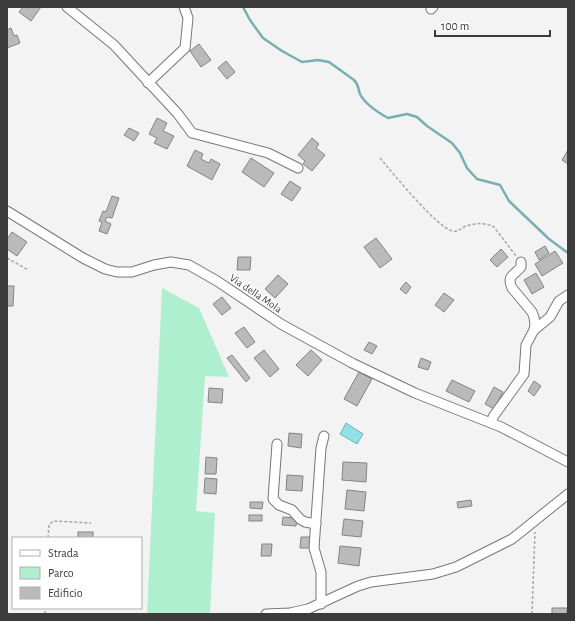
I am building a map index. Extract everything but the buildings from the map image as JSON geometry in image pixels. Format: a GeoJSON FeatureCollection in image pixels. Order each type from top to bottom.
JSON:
{"type":"FeatureCollection","features":[{"type":"Feature","properties":{"kind":"street"},"geometry":{"type":"LineString","coordinates":[[67,7],[114,45],[178,114],[193,133],[268,153],[298,168]]}},
{"type":"Feature","properties":{"kind":"street"},"geometry":{"type":"LineString","coordinates":[[148,83],[185,48],[188,18],[184,7]]}},
{"type":"Feature","properties":{"kind":"street","name":"Via della Mola"},"geometry":{"type":"LineString","coordinates":[[7,211],[83,258],[105,269],[120,272],[132,272],[154,265],[171,262],[189,265],[217,281],[281,324],[352,363],[415,393],[492,423],[568,462]]}},
{"type":"Feature","properties":{"kind":"street"},"geometry":{"type":"LineString","coordinates":[[521,262],[522,267],[512,276],[510,283],[532,312],[534,317],[534,330]]}},
{"type":"Feature","properties":{"kind":"street"},"geometry":{"type":"LineString","coordinates":[[492,423],[493,417],[524,374],[526,345],[534,330],[550,317],[560,301],[568,295]]}},
{"type":"Feature","properties":{"kind":"street"},"geometry":{"type":"LineString","coordinates":[[321,604],[321,572],[314,548],[321,448],[324,436]]}},
{"type":"Feature","properties":{"kind":"street"},"geometry":{"type":"LineString","coordinates":[[277,444],[273,499],[279,505],[292,510],[305,522],[316,524]]}},
{"type":"Feature","properties":{"kind":"street"},"geometry":{"type":"LineString","coordinates":[[266,614],[296,612],[321,604],[358,586],[371,582],[433,574],[456,567],[508,542],[568,494]]}},
{"type":"Feature","properties":{"kind":"path"},"geometry":{"type":"LineString","coordinates":[[380,158],[408,192],[446,229],[456,231],[469,225],[489,224],[494,227],[521,262]]}},
{"type":"Feature","properties":{"kind":"path"},"geometry":{"type":"LineString","coordinates":[[7,258],[28,270]]}},
{"type":"Feature","properties":{"kind":"path"},"geometry":{"type":"LineString","coordinates":[[532,614],[536,520]]}},
{"type":"Feature","properties":{"kind":"path"},"geometry":{"type":"LineString","coordinates":[[48,537],[49,525],[53,521],[91,523]]}},
{"type":"Feature","properties":{"kind":"green space"},"geometry":{"type":"Polygon","coordinates":[[[162,288],[199,308],[229,377],[205,376],[196,511],[215,513],[210,614],[147,614],[162,288]]]}},
{"type":"Feature","properties":{"kind":"water"},"geometry":{"type":"Polygon","coordinates":[[[346,423],[363,434],[357,444],[340,434],[346,423]]]}},
{"type":"Feature","properties":{"kind":"waterway"},"geometry":{"type":"LineString","coordinates":[[243,7],[263,38],[282,51],[302,62],[318,60],[329,62],[354,80],[358,85],[362,98],[381,114],[388,118],[407,114],[417,117],[427,126],[452,143],[460,153],[467,168],[477,179],[500,185],[509,201],[549,239],[568,253]]}}]}
